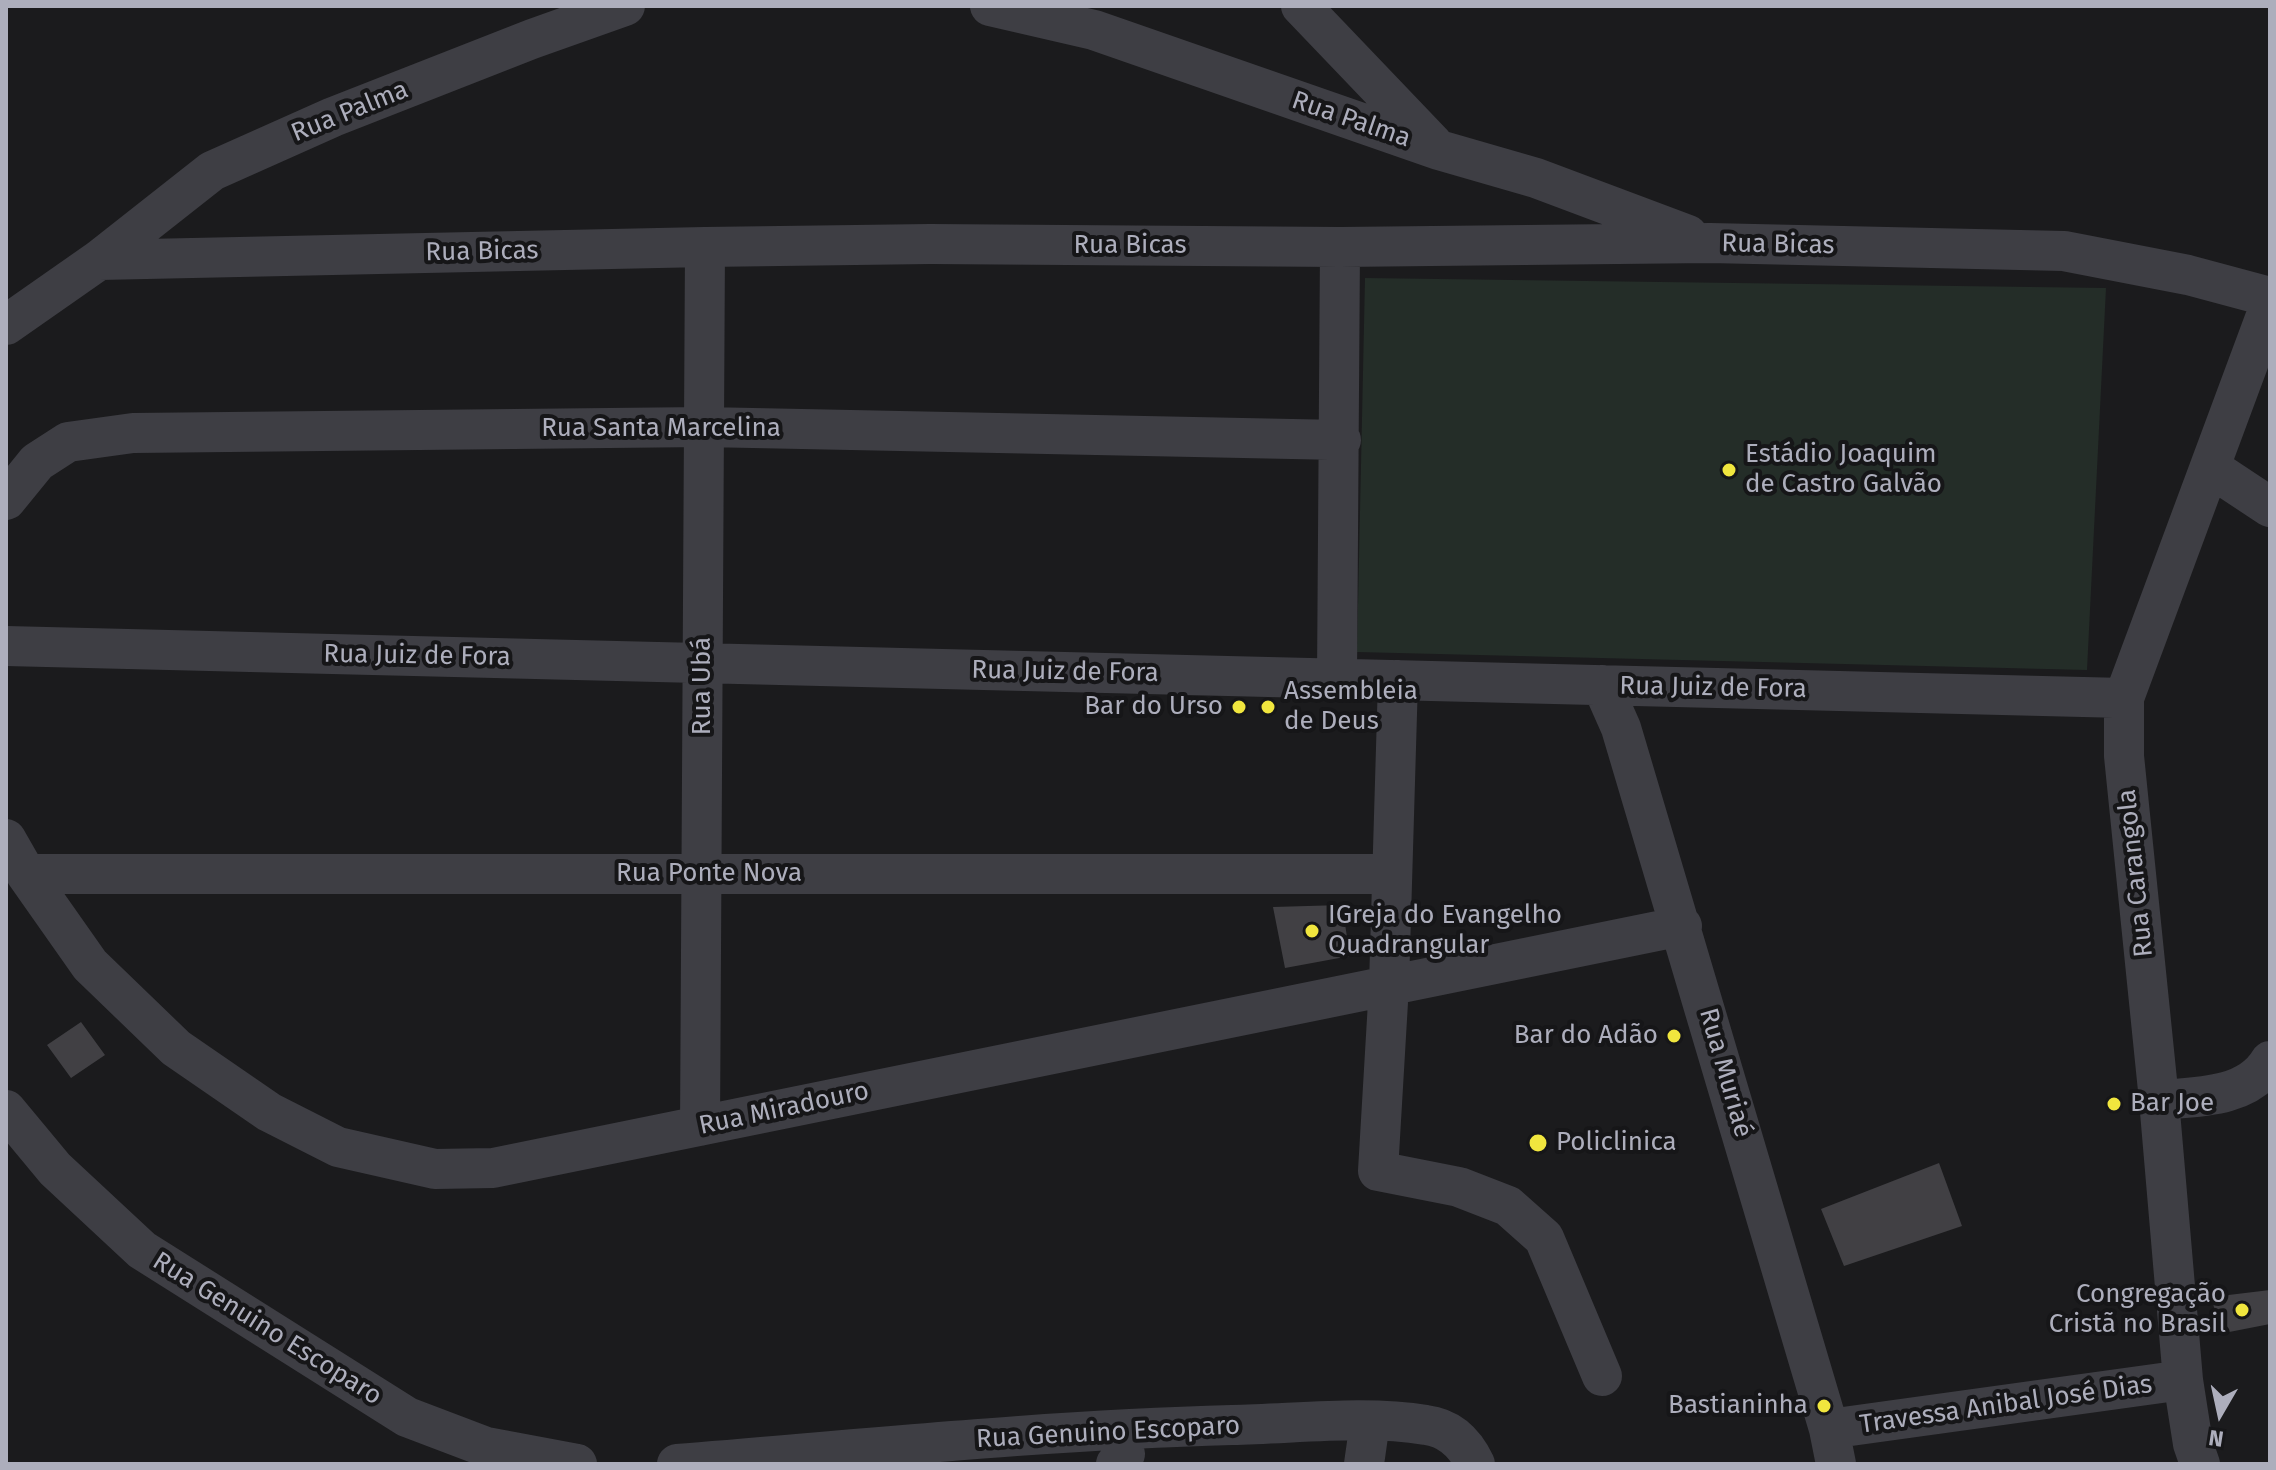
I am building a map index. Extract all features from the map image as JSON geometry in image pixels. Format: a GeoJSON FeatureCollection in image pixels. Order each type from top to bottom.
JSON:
{"type":"FeatureCollection","features":[{"type":"Feature","properties":{"kind":"street","name":"Rua Palma"},"geometry":{"type":"LineString","coordinates":[[99,260],[212,171],[333,117],[625,6]]}},
{"type":"Feature","properties":{"kind":"street","name":"Rua Palma"},"geometry":{"type":"LineString","coordinates":[[990,6],[1094,30],[1439,150],[1536,178],[1710,243]]}},
{"type":"Feature","properties":{"kind":"street"},"geometry":{"type":"LineString","coordinates":[[1301,6],[1439,150]]}},
{"type":"Feature","properties":{"kind":"street","name":"Rua Bicas"},"geometry":{"type":"LineString","coordinates":[[99,260],[945,244],[1340,247],[1710,243],[2064,251],[2188,275],[2270,297]]}},
{"type":"Feature","properties":{"kind":"street","name":"Rua Ubá"},"geometry":{"type":"LineString","coordinates":[[700,1126],[705,247]]}},
{"type":"Feature","properties":{"kind":"street"},"geometry":{"type":"LineString","coordinates":[[1337,678],[1340,247]]}},
{"type":"Feature","properties":{"kind":"street"},"geometry":{"type":"LineString","coordinates":[[6,325],[99,260]]}},
{"type":"Feature","properties":{"kind":"street","name":"Rua Carangola"},"geometry":{"type":"LineString","coordinates":[[2200,1464],[2193,1444],[2183,1380],[2159,1100],[2124,756],[2124,698],[2270,305]]}},
{"type":"Feature","properties":{"kind":"street","name":"Rua Santa Marcelina"},"geometry":{"type":"LineString","coordinates":[[6,500],[37,462],[68,442],[133,433],[704,427],[1341,440]]}},
{"type":"Feature","properties":{"kind":"street"},"geometry":{"type":"LineString","coordinates":[[2211,468],[2270,507]]}},
{"type":"Feature","properties":{"kind":"street","name":"Rua Juiz de Fora"},"geometry":{"type":"LineString","coordinates":[[6,646],[2124,698]]}},
{"type":"Feature","properties":{"kind":"street"},"geometry":{"type":"LineString","coordinates":[[1398,680],[1389,985],[1378,1171],[1459,1187],[1508,1206],[1544,1238],[1602,1376]]}},
{"type":"Feature","properties":{"kind":"street","name":"Rua Muriaé"},"geometry":{"type":"LineString","coordinates":[[1602,685],[1621,728],[1682,926],[1833,1447]]}},
{"type":"Feature","properties":{"kind":"street","name":"Rua Miradouro"},"geometry":{"type":"LineString","coordinates":[[6,839],[26,874],[90,965],[176,1048],[269,1112],[338,1147],[435,1169],[493,1168],[1682,926]]}},
{"type":"Feature","properties":{"kind":"street","name":"Rua Ponte Nova"},"geometry":{"type":"LineString","coordinates":[[26,874],[1392,874]]}},
{"type":"Feature","properties":{"kind":"street"},"geometry":{"type":"LineString","coordinates":[[2159,1100],[2216,1095],[2245,1084],[2270,1061]]}},
{"type":"Feature","properties":{"kind":"street","name":"Rua Genuino Escoparo"},"geometry":{"type":"LineString","coordinates":[[6,1110],[55,1169],[142,1250],[407,1417],[486,1447],[577,1464]]}},
{"type":"Feature","properties":{"kind":"street","name":"Travessa Anibal José Dias"},"geometry":{"type":"LineString","coordinates":[[1833,1447],[2183,1380]]}},
{"type":"Feature","properties":{"kind":"street"},"geometry":{"type":"LineString","coordinates":[[1364,1464],[1370,1422]]}},
{"type":"Feature","properties":{"kind":"street","name":"Rua Genuino Escoparo"},"geometry":{"type":"LineString","coordinates":[[677,1464],[1124,1452],[1370,1422],[1428,1425],[1448,1432],[1463,1443],[1475,1464]]}},
{"type":"Feature","properties":{"kind":"shaded area","name":"Estádio Joaquim de Castro Galvão"},"geometry":{"type":"Polygon","coordinates":[[[1365,278],[2106,288],[2087,670],[1357,652],[1365,278]]]}},
{"type":"Feature","properties":{"kind":"building","name":"IGreja do Evangelho Quadrangular"},"geometry":{"type":"Polygon","coordinates":[[[1342,905],[1350,956],[1285,968],[1273,907],[1342,905]]]}},
{"type":"Feature","properties":{"kind":"building"},"geometry":{"type":"Polygon","coordinates":[[[81,1022],[105,1055],[71,1078],[47,1045],[81,1022]]]}},
{"type":"Feature","properties":{"kind":"building"},"geometry":{"type":"Polygon","coordinates":[[[1939,1163],[1962,1226],[1844,1266],[1821,1209],[1939,1163]]]}},
{"type":"Feature","properties":{"kind":"building","name":"Congregação Cristã no Brasil"},"geometry":{"type":"Polygon","coordinates":[[[2270,1290],[2270,1324],[2219,1334],[2212,1297],[2270,1290]]]}},
{"type":"Feature","properties":{"kind":"place","name":"Estádio Joaquim de Castro Galvão"},"geometry":{"type":"Point","coordinates":[1729,470]}},
{"type":"Feature","properties":{"kind":"place","name":"Bar do Urso"},"geometry":{"type":"Point","coordinates":[1239,707]}},
{"type":"Feature","properties":{"kind":"place","name":"Assembleia de Deus"},"geometry":{"type":"Point","coordinates":[1268,707]}},
{"type":"Feature","properties":{"kind":"place","name":"IGreja do Evangelho Quadrangular"},"geometry":{"type":"Point","coordinates":[1312,931]}},
{"type":"Feature","properties":{"kind":"place","name":"Bar do Adão"},"geometry":{"type":"Point","coordinates":[1674,1036]}},
{"type":"Feature","properties":{"kind":"place","name":"Bar Joe"},"geometry":{"type":"Point","coordinates":[2114,1104]}},
{"type":"Feature","properties":{"kind":"place","name":"Policlinica"},"geometry":{"type":"Point","coordinates":[1538,1143]}},
{"type":"Feature","properties":{"kind":"place","name":"Congregação Cristã no Brasil"},"geometry":{"type":"Point","coordinates":[2242,1310]}},
{"type":"Feature","properties":{"kind":"place","name":"Bastianinha"},"geometry":{"type":"Point","coordinates":[1824,1406]}}]}
